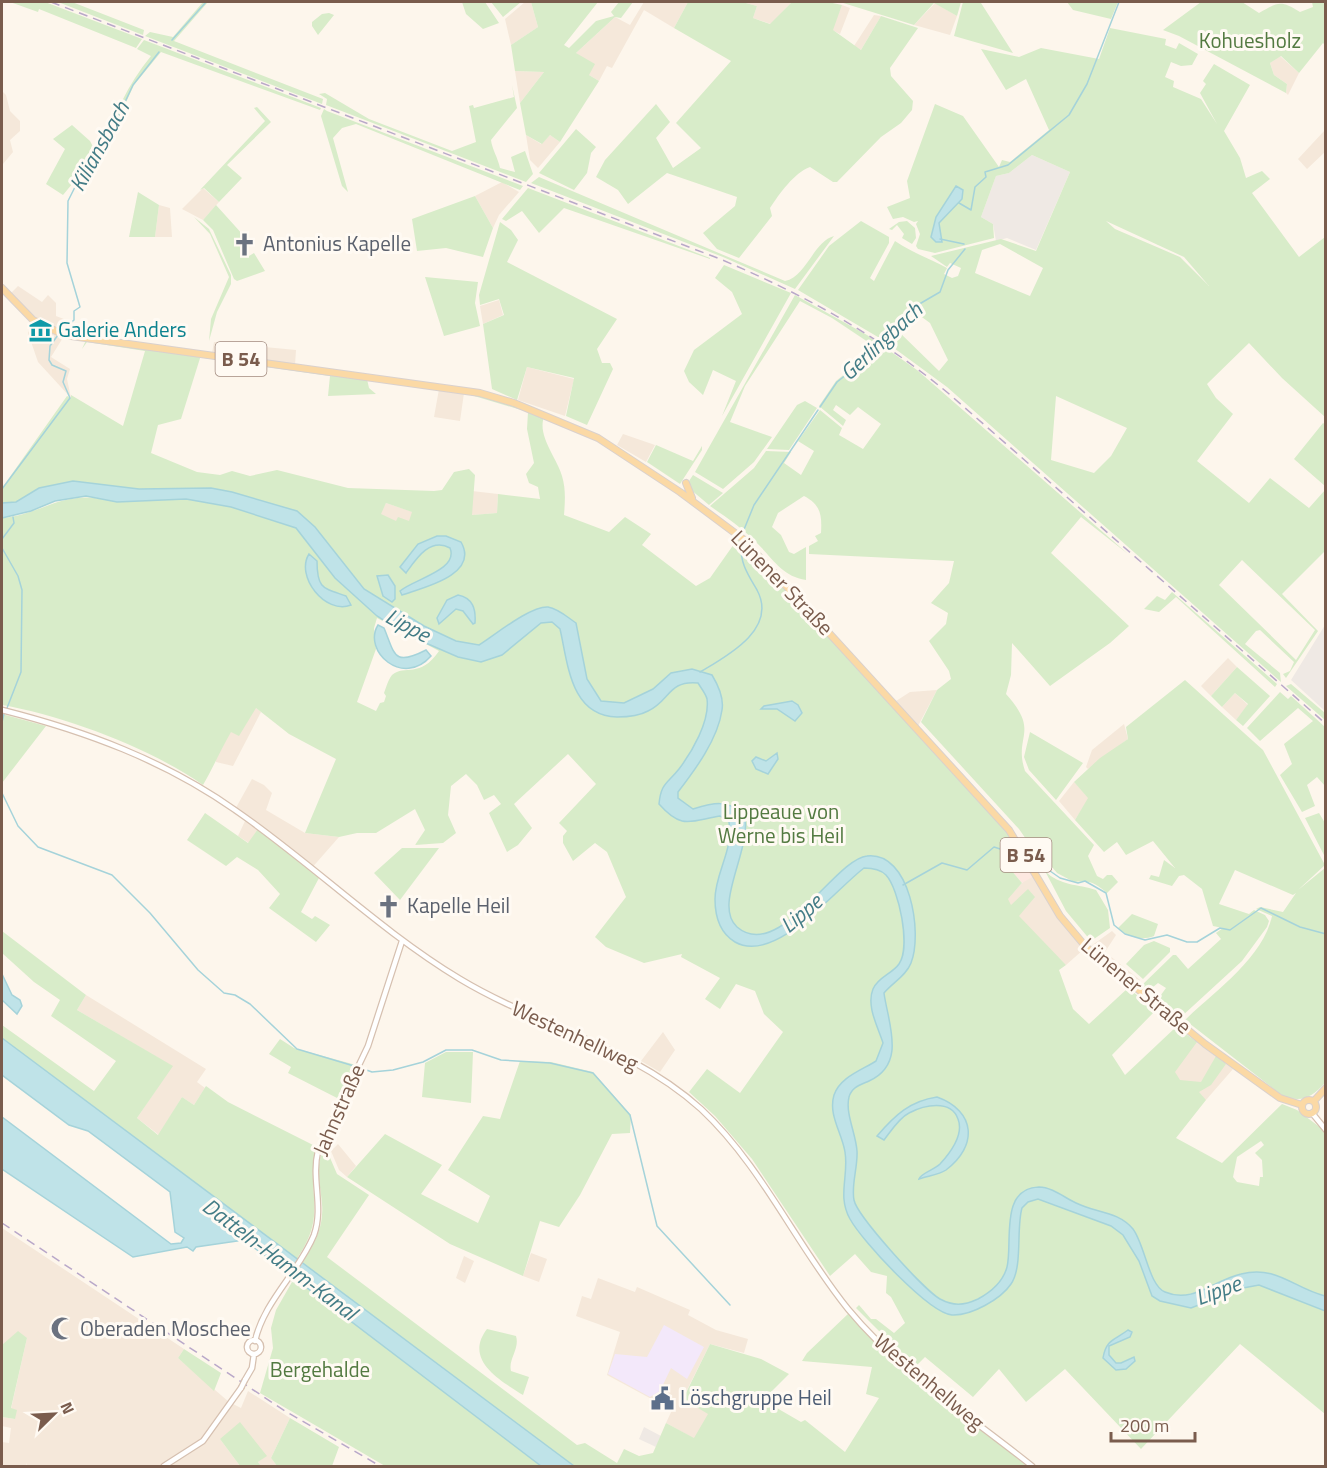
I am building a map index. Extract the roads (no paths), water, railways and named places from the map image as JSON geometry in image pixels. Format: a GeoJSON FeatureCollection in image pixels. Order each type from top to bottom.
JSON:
{"type":"FeatureCollection","features":[{"type":"Feature","properties":{"kind":"main road","name":"Lünener Straße"},"geometry":{"type":"LineString","coordinates":[[2,288],[36,322],[64,334],[489,396],[591,434],[694,501],[753,548],[992,810],[1021,846],[1060,916],[1086,947],[1205,1044],[1280,1098],[1302,1106]]}},
{"type":"Feature","properties":{"kind":"main road"},"geometry":{"type":"LineString","coordinates":[[686,483],[694,501]]}},
{"type":"Feature","properties":{"kind":"main road","name":"Westenhellweg"},"geometry":{"type":"LineString","coordinates":[[2,710],[91,736],[135,753],[201,788],[254,824],[402,941],[469,985],[631,1061],[685,1096],[713,1121],[742,1154],[820,1270],[859,1321],[910,1371],[1032,1467]]}},
{"type":"Feature","properties":{"kind":"main road","name":"Jahnstraße"},"geometry":{"type":"LineString","coordinates":[[255,1341],[260,1323],[301,1259],[314,1234],[318,1220],[315,1170],[319,1146],[368,1046],[402,941]]}},
{"type":"Feature","properties":{"kind":"main road"},"geometry":{"type":"LineString","coordinates":[[1314,1101],[1326,1088]]}},
{"type":"Feature","properties":{"kind":"main road"},"geometry":{"type":"LineString","coordinates":[[1314,1101],[1308,1100],[1302,1106],[1305,1112],[1312,1113],[1326,1130]]}},
{"type":"Feature","properties":{"kind":"main road"},"geometry":{"type":"LineString","coordinates":[[1312,1113],[1316,1109],[1314,1101]]}},
{"type":"Feature","properties":{"kind":"main road"},"geometry":{"type":"LineString","coordinates":[[164,1467],[203,1441],[241,1388],[252,1368],[254,1354],[260,1348],[255,1341],[247,1346],[249,1352],[254,1354]]}},
{"type":"Feature","properties":{"kind":"water"},"geometry":{"type":"Polygon","coordinates":[[[956,186],[963,190],[962,199],[939,223],[942,242],[936,242],[931,237],[936,217],[956,186]]]}},
{"type":"Feature","properties":{"kind":"water","name":"Lippe"},"geometry":{"type":"Polygon","coordinates":[[[73,481],[139,489],[211,488],[297,511],[315,527],[364,589],[424,626],[456,641],[479,645],[532,611],[548,607],[556,610],[576,623],[587,679],[601,701],[624,703],[653,689],[671,673],[692,669],[712,675],[722,701],[720,721],[705,754],[678,792],[678,798],[693,809],[707,805],[726,804],[744,814],[746,827],[744,842],[729,905],[731,917],[737,927],[753,934],[771,932],[806,906],[854,861],[867,856],[882,858],[894,866],[910,896],[915,933],[911,963],[906,972],[884,993],[891,1030],[892,1054],[881,1074],[857,1087],[849,1097],[848,1110],[857,1151],[853,1194],[858,1209],[879,1236],[921,1282],[940,1299],[954,1304],[968,1303],[983,1296],[996,1286],[1007,1267],[1010,1218],[1013,1206],[1026,1190],[1044,1187],[1076,1203],[1127,1223],[1137,1236],[1155,1282],[1165,1292],[1185,1295],[1241,1274],[1265,1273],[1325,1296],[1325,1311],[1259,1285],[1243,1288],[1191,1308],[1160,1301],[1152,1296],[1139,1261],[1123,1235],[1111,1226],[1038,1199],[1028,1202],[1022,1208],[1017,1268],[1015,1277],[1006,1290],[985,1306],[960,1315],[942,1311],[928,1302],[881,1259],[846,1211],[844,1202],[845,1152],[833,1110],[834,1095],[841,1083],[876,1061],[883,1043],[873,1016],[871,996],[875,985],[899,964],[902,956],[904,932],[895,892],[884,873],[864,868],[804,922],[768,943],[751,946],[735,942],[726,934],[717,918],[715,899],[729,842],[729,822],[720,816],[687,822],[680,821],[659,804],[665,784],[689,754],[706,717],[707,699],[698,683],[688,683],[675,688],[655,707],[641,714],[617,717],[601,714],[589,708],[580,698],[569,672],[560,629],[552,622],[541,623],[502,655],[481,662],[458,657],[405,634],[377,616],[335,578],[296,528],[231,507],[186,499],[117,502],[86,496],[55,501],[31,511],[2,518],[2,503],[16,502],[39,488],[73,481]]]}},
{"type":"Feature","properties":{"kind":"water"},"geometry":{"type":"Polygon","coordinates":[[[437,536],[446,536],[461,542],[465,553],[463,563],[446,578],[402,595],[400,591],[434,573],[448,562],[451,556],[450,548],[436,545],[424,551],[406,573],[400,567],[418,544],[437,536]]]}},
{"type":"Feature","properties":{"kind":"water"},"geometry":{"type":"Polygon","coordinates":[[[309,554],[317,561],[318,577],[323,586],[346,596],[351,605],[341,607],[332,604],[315,592],[306,573],[309,554]]]}},
{"type":"Feature","properties":{"kind":"water"},"geometry":{"type":"Polygon","coordinates":[[[388,575],[395,586],[395,599],[392,602],[383,596],[377,576],[388,575]]]}},
{"type":"Feature","properties":{"kind":"water"},"geometry":{"type":"Polygon","coordinates":[[[458,595],[470,601],[475,613],[475,623],[473,624],[463,611],[456,609],[439,624],[437,618],[447,600],[458,595]]]}},
{"type":"Feature","properties":{"kind":"water"},"geometry":{"type":"Polygon","coordinates":[[[378,625],[384,628],[393,651],[397,655],[407,657],[426,650],[431,656],[420,665],[409,668],[398,667],[388,662],[380,655],[376,645],[375,635],[378,625]]]}},
{"type":"Feature","properties":{"kind":"water"},"geometry":{"type":"Polygon","coordinates":[[[792,701],[798,705],[802,713],[795,721],[777,709],[761,709],[764,706],[792,701]]]}},
{"type":"Feature","properties":{"kind":"water"},"geometry":{"type":"Polygon","coordinates":[[[777,753],[778,759],[768,774],[756,769],[752,761],[756,757],[766,761],[777,753]]]}},
{"type":"Feature","properties":{"kind":"water"},"geometry":{"type":"Polygon","coordinates":[[[2,974],[12,995],[20,1000],[22,1006],[17,1014],[2,1000],[2,974]]]}},
{"type":"Feature","properties":{"kind":"water","name":"Datteln-Hamm-Kanal"},"geometry":{"type":"Polygon","coordinates":[[[2,1038],[574,1466],[541,1466],[244,1240],[196,1247],[193,1251],[187,1247],[133,1257],[2,1169],[2,1117],[171,1244],[181,1243],[184,1238],[175,1232],[170,1192],[88,1131],[69,1125],[2,1075],[2,1038]]]}},
{"type":"Feature","properties":{"kind":"water"},"geometry":{"type":"Polygon","coordinates":[[[937,1097],[950,1103],[959,1111],[968,1130],[967,1140],[964,1150],[946,1170],[919,1179],[940,1164],[958,1137],[958,1119],[950,1108],[929,1106],[922,1108],[902,1118],[884,1140],[877,1136],[904,1110],[919,1102],[937,1097]]]}},
{"type":"Feature","properties":{"kind":"water"},"geometry":{"type":"Polygon","coordinates":[[[1128,1330],[1132,1332],[1130,1337],[1109,1346],[1109,1355],[1116,1363],[1134,1357],[1135,1361],[1126,1369],[1116,1370],[1103,1358],[1104,1352],[1112,1341],[1128,1330]]]}},
{"type":"Feature","properties":{"kind":"waterway","name":"Kiliansbach"},"geometry":{"type":"LineString","coordinates":[[172,40],[206,2]]}},
{"type":"Feature","properties":{"kind":"waterway","name":"Gerlingbach"},"geometry":{"type":"LineString","coordinates":[[959,203],[971,210],[975,187],[986,177],[985,172],[1008,165],[1069,115],[1087,84],[1119,2]]}},
{"type":"Feature","properties":{"kind":"waterway","name":"Kiliansbach"},"geometry":{"type":"LineString","coordinates":[[62,331],[74,320],[74,311],[80,307],[67,263],[68,201],[77,183],[101,153],[133,85],[159,52]]}},
{"type":"Feature","properties":{"kind":"waterway","name":"Gerlingbach"},"geometry":{"type":"LineString","coordinates":[[940,239],[964,244]]}},
{"type":"Feature","properties":{"kind":"waterway","name":"Gerlingbach"},"geometry":{"type":"LineString","coordinates":[[820,407],[837,382],[861,363],[909,310],[940,292],[948,270],[965,249]]}},
{"type":"Feature","properties":{"kind":"waterway","name":"Kiliansbach"},"geometry":{"type":"LineString","coordinates":[[2,489],[70,398],[63,382],[66,371],[52,365],[49,360],[50,346],[58,335]]}},
{"type":"Feature","properties":{"kind":"waterway","name":"Gerlingbach"},"geometry":{"type":"LineString","coordinates":[[743,532],[754,505],[818,410]]}},
{"type":"Feature","properties":{"kind":"waterway"},"geometry":{"type":"LineString","coordinates":[[2,539],[14,523],[13,517]]}},
{"type":"Feature","properties":{"kind":"waterway","name":"Gerlingbach"},"geometry":{"type":"LineString","coordinates":[[700,672],[746,640],[761,617],[762,604],[743,562],[741,543]]}},
{"type":"Feature","properties":{"kind":"waterway"},"geometry":{"type":"LineString","coordinates":[[2,548],[18,576],[22,590],[21,672],[7,708]]}},
{"type":"Feature","properties":{"kind":"waterway"},"geometry":{"type":"LineString","coordinates":[[2,722],[4,714]]}},
{"type":"Feature","properties":{"kind":"waterway"},"geometry":{"type":"LineString","coordinates":[[2,793],[18,826],[38,847],[112,875],[150,913],[198,970],[224,993],[235,995],[250,1004],[297,1049],[354,1066]]}},
{"type":"Feature","properties":{"kind":"waterway"},"geometry":{"type":"LineString","coordinates":[[903,885],[942,863],[967,870],[994,847],[1022,856]]}},
{"type":"Feature","properties":{"kind":"waterway"},"geometry":{"type":"LineString","coordinates":[[1033,859],[1060,878],[1078,883],[1085,881],[1106,893],[1114,925],[1125,934],[1145,940],[1167,935],[1187,942],[1197,942],[1220,928],[1230,930],[1261,908],[1300,927],[1326,934]]}},
{"type":"Feature","properties":{"kind":"waterway"},"geometry":{"type":"LineString","coordinates":[[361,1068],[372,1072],[393,1070],[423,1062],[446,1050],[472,1050],[501,1060],[550,1063],[593,1073],[630,1115],[657,1226],[730,1305]]}},
{"type":"Feature","properties":{"kind":"railway"},"geometry":{"type":"LineString","coordinates":[[51,2],[720,259],[751,272],[839,318],[895,353],[948,393],[1326,724]]}},
{"type":"Feature","properties":{"kind":"railway"},"geometry":{"type":"LineString","coordinates":[[2,1223],[285,1411],[380,1466]]}},
{"type":"Feature","properties":{"kind":"place","name":"Antonius Kapelle"},"geometry":{"type":"Point","coordinates":[245,244]}},
{"type":"Feature","properties":{"kind":"place","name":"Galerie Anders"},"geometry":{"type":"Point","coordinates":[40,330]}},
{"type":"Feature","properties":{"kind":"place","name":"Kapelle Heil"},"geometry":{"type":"Point","coordinates":[389,906]}},
{"type":"Feature","properties":{"kind":"place","name":"Oberaden Moschee"},"geometry":{"type":"Point","coordinates":[62,1329]}},
{"type":"Feature","properties":{"kind":"place","name":"Löschgruppe Heil"},"geometry":{"type":"Point","coordinates":[662,1398]}},
{"type":"Feature","properties":{"kind":"park label","name":"Kohuesholz"},"geometry":{"type":"Point","coordinates":[1250,41]}},
{"type":"Feature","properties":{"kind":"park label","name":"Lippeaue von Werne bis Heil"},"geometry":{"type":"Point","coordinates":[781,824]}},
{"type":"Feature","properties":{"kind":"park label","name":"Bergehalde"},"geometry":{"type":"Point","coordinates":[320,1370]}}]}
